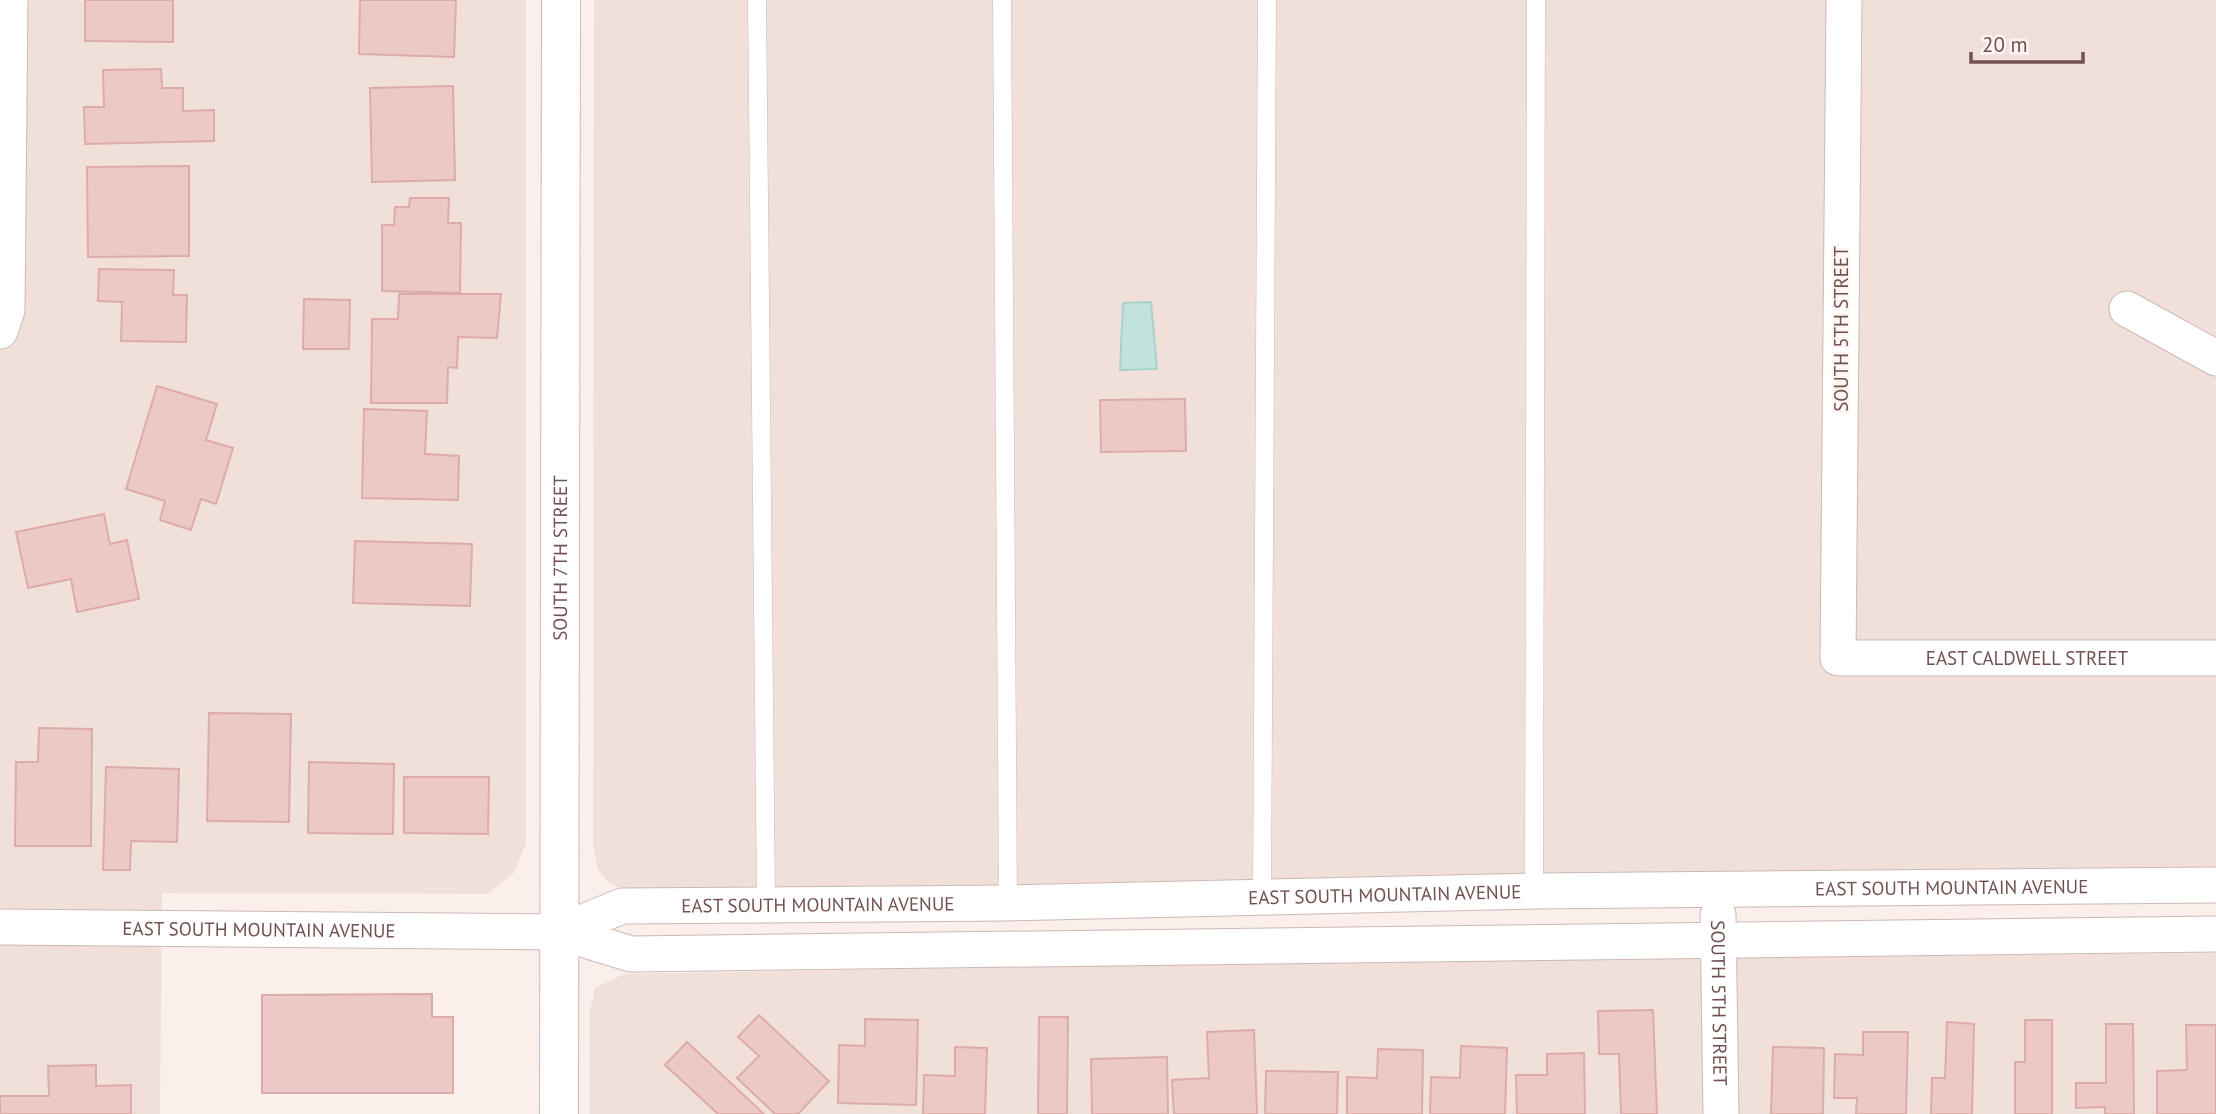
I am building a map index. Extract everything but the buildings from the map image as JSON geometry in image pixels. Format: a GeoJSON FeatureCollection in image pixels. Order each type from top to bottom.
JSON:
{"type":"FeatureCollection","features":[{"type":"Feature","properties":{"kind":"main road","name":"SOUTH 7TH STREET"},"geometry":{"type":"LineString","coordinates":[[559,1114],[561,0]]}},
{"type":"Feature","properties":{"kind":"street"},"geometry":{"type":"LineString","coordinates":[[0,331],[7,310],[10,0]]}},
{"type":"Feature","properties":{"kind":"street","name":"SOUTH 5TH STREET"},"geometry":{"type":"LineString","coordinates":[[1838,658],[1844,0]]}},
{"type":"Feature","properties":{"kind":"street"},"geometry":{"type":"LineString","coordinates":[[2127,309],[2216,358]]}},
{"type":"Feature","properties":{"kind":"street","name":"EAST CALDWELL STREET"},"geometry":{"type":"LineString","coordinates":[[1838,658],[2216,658]]}},
{"type":"Feature","properties":{"kind":"street","name":"EAST SOUTH MOUNTAIN AVENUE"},"geometry":{"type":"LineString","coordinates":[[559,932],[622,906],[766,902],[1008,902],[1534,891],[2216,885]]}},
{"type":"Feature","properties":{"kind":"street","name":"SOUTH 5TH STREET"},"geometry":{"type":"LineString","coordinates":[[1717,891],[1721,1114]]}},
{"type":"Feature","properties":{"kind":"street","name":"EAST SOUTH MOUNTAIN AVENUE"},"geometry":{"type":"LineString","coordinates":[[0,927],[559,932],[631,954],[2216,934]]}},
{"type":"Feature","properties":{"kind":"lane"},"geometry":{"type":"LineString","coordinates":[[758,0],[766,902]]}},
{"type":"Feature","properties":{"kind":"lane"},"geometry":{"type":"LineString","coordinates":[[1002,0],[1008,902]]}},
{"type":"Feature","properties":{"kind":"lane"},"geometry":{"type":"LineString","coordinates":[[1262,896],[1267,0]]}},
{"type":"Feature","properties":{"kind":"lane"},"geometry":{"type":"LineString","coordinates":[[1534,891],[1536,0]]}},
{"type":"Feature","properties":{"kind":"shaded area"},"geometry":{"type":"Polygon","coordinates":[[[0,0],[526,0],[526,843],[514,873],[487,894],[162,893],[160,1114],[0,1114],[0,0]]]}},
{"type":"Feature","properties":{"kind":"shaded area"},"geometry":{"type":"Polygon","coordinates":[[[594,0],[2216,0],[2216,871],[644,899],[608,882],[598,870],[593,846],[594,0]]]}},
{"type":"Feature","properties":{"kind":"shaded area"},"geometry":{"type":"Polygon","coordinates":[[[2216,953],[2216,1114],[589,1114],[589,1016],[595,988],[624,974],[1385,960],[2216,953]]]}},
{"type":"Feature","properties":{"kind":"water"},"geometry":{"type":"Polygon","coordinates":[[[1151,302],[1157,369],[1120,370],[1123,303],[1151,302]]]}}]}
